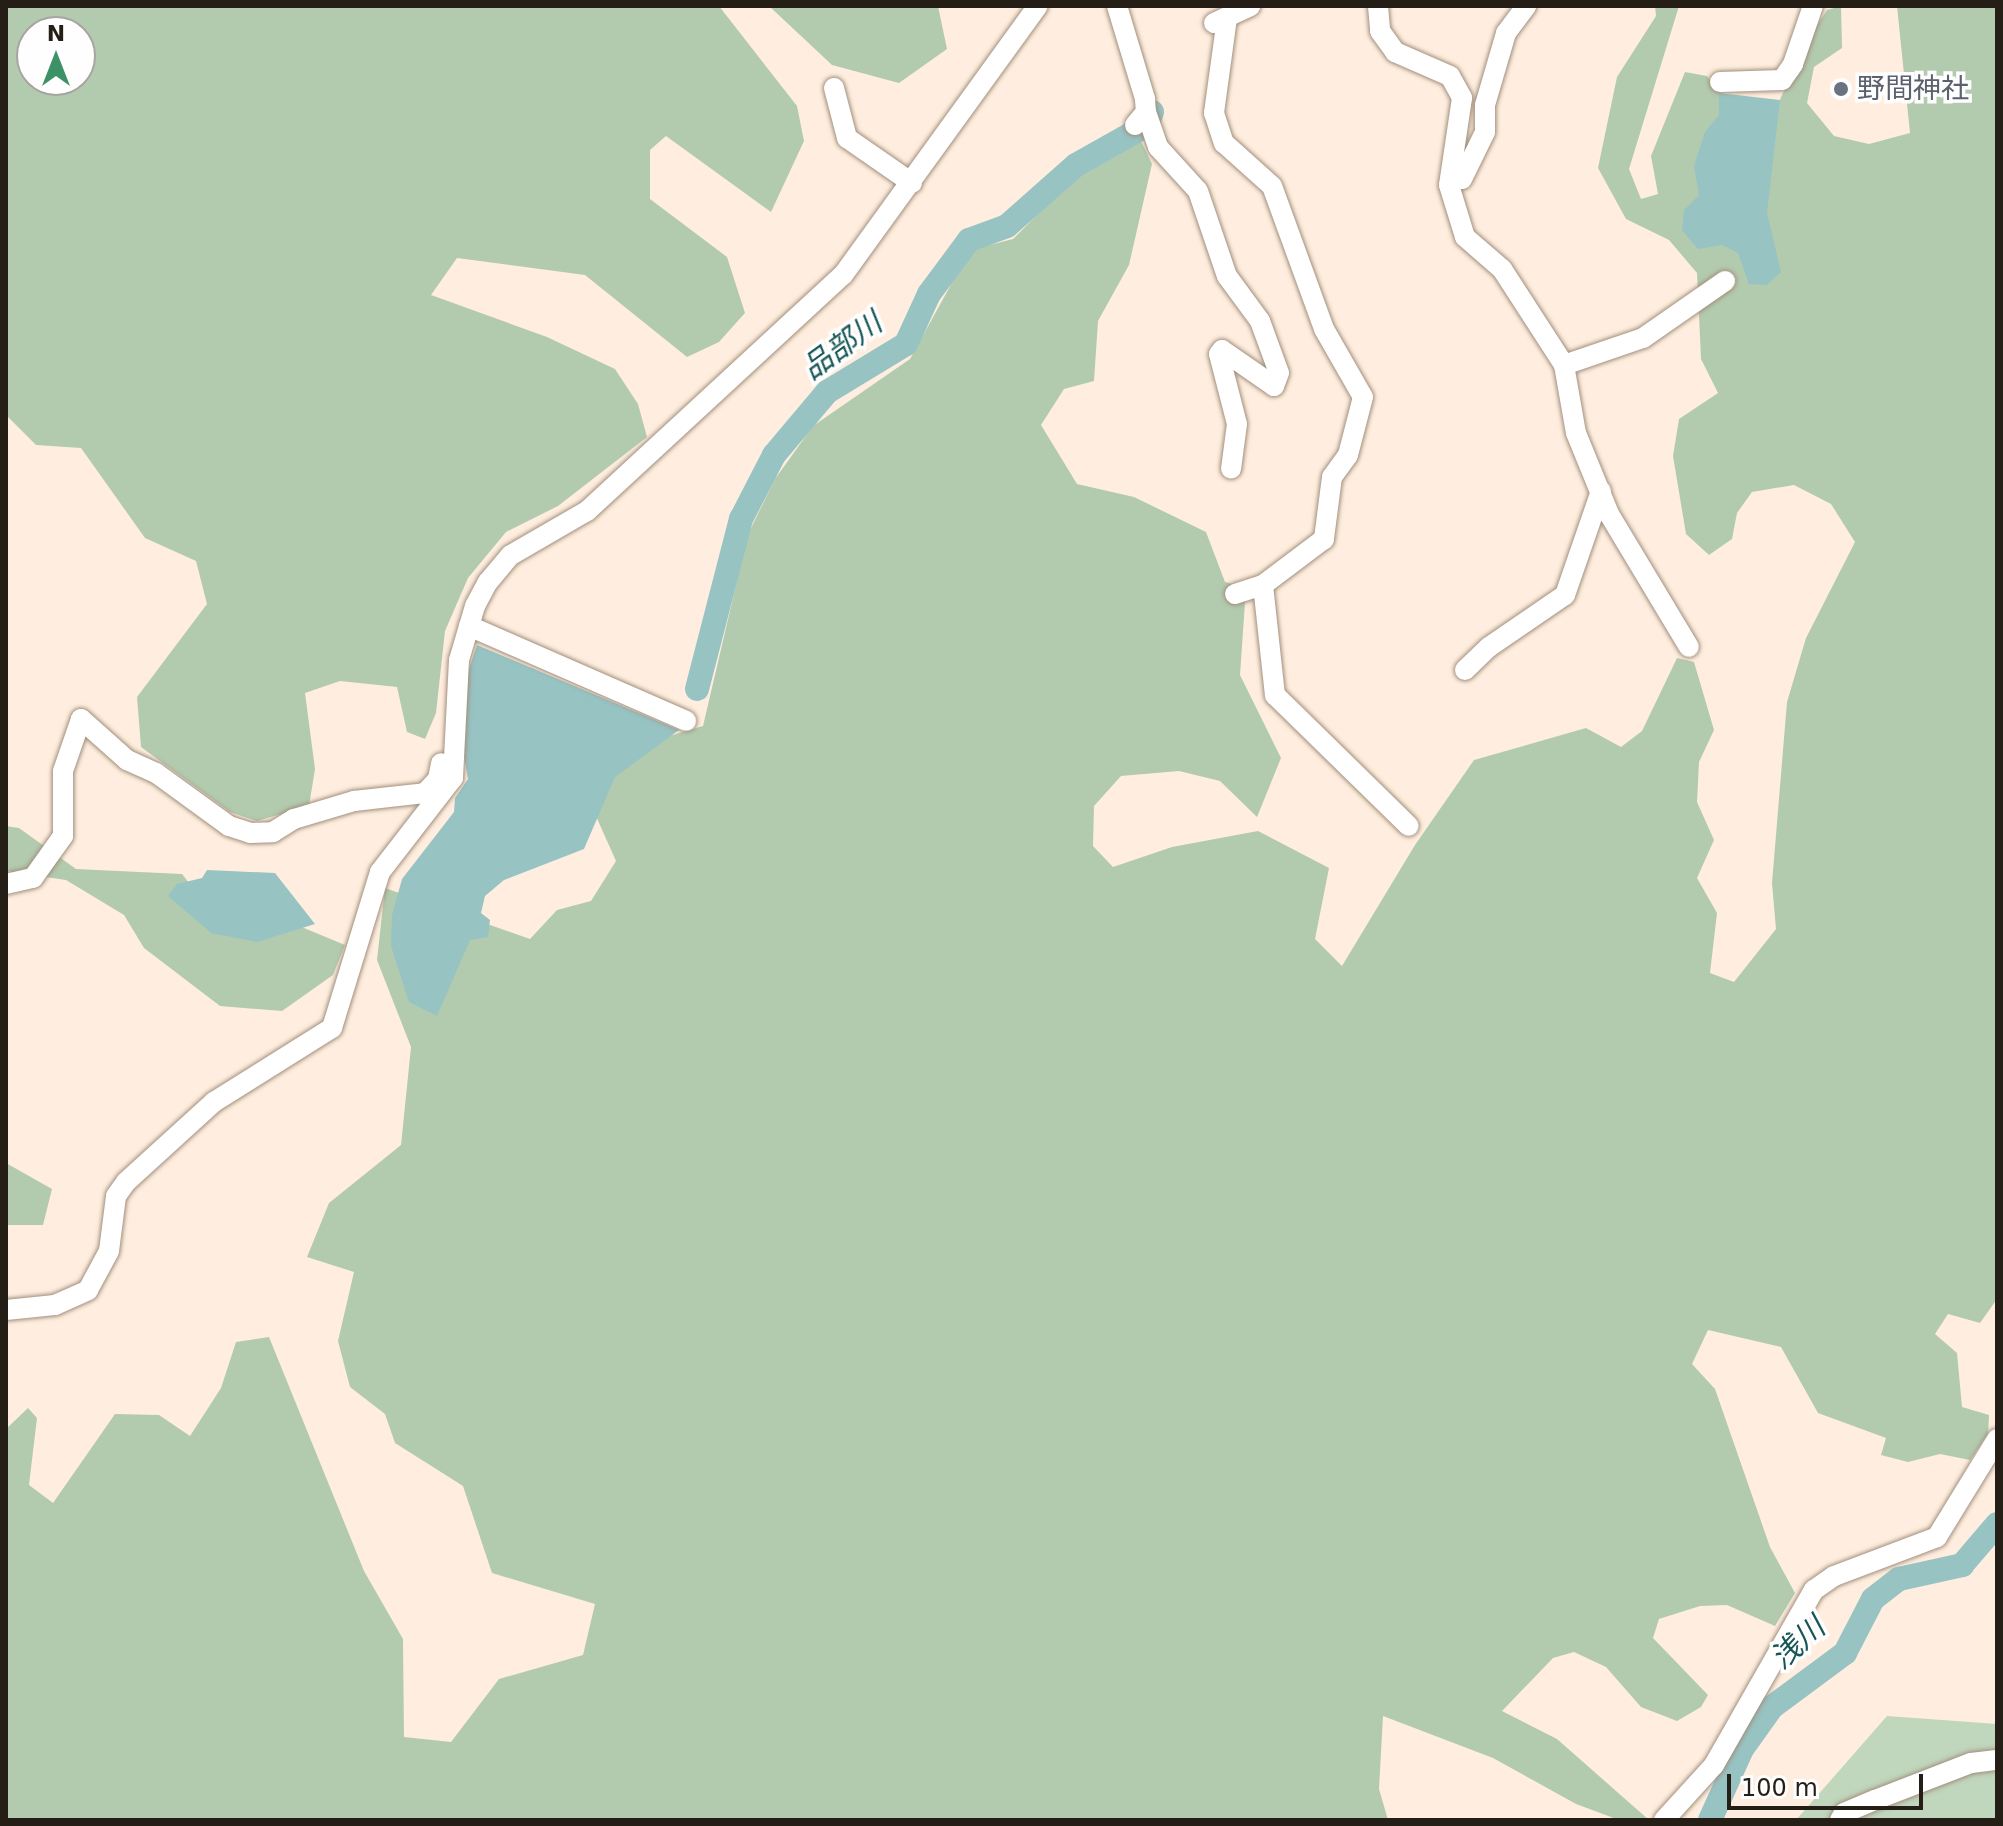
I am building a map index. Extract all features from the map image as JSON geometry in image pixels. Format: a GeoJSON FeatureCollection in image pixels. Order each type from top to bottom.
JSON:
{"type":"FeatureCollection","features":[{"type":"Feature","properties":{"kind":"street"},"geometry":{"type":"LineString","coordinates":[[1117,6],[1142,117],[1158,147],[1198,191],[1227,276],[1260,321],[1279,373],[1274,386],[1222,350],[1219,354],[1237,424],[1231,469]]}},
{"type":"Feature","properties":{"kind":"street"},"geometry":{"type":"LineString","coordinates":[[1378,6],[1380,31],[1395,52],[1450,76],[1462,98],[1449,185],[1452,206],[1465,237],[1502,269],[1564,365],[1576,433],[1609,514],[1689,647]]}},
{"type":"Feature","properties":{"kind":"street"},"geometry":{"type":"LineString","coordinates":[[1452,206],[1468,159],[1485,132],[1485,105],[1506,33],[1526,6]]}},
{"type":"Feature","properties":{"kind":"street"},"geometry":{"type":"LineString","coordinates":[[1720,82],[1782,80],[1793,64],[1813,6]]}},
{"type":"Feature","properties":{"kind":"street"},"geometry":{"type":"LineString","coordinates":[[6,1310],[55,1305],[88,1290],[109,1251],[116,1196],[126,1182],[214,1102],[332,1028],[380,872],[453,778],[452,722],[469,626],[488,582],[511,555],[587,511],[843,275],[992,74],[1034,7]]}},
{"type":"Feature","properties":{"kind":"street"},"geometry":{"type":"LineString","coordinates":[[1231,14],[1214,113],[1224,143],[1272,186],[1324,329],[1363,397],[1348,455],[1332,477],[1324,539],[1263,585],[1235,594]]}},
{"type":"Feature","properties":{"kind":"street"},"geometry":{"type":"LineString","coordinates":[[834,88],[847,138],[912,183]]}},
{"type":"Feature","properties":{"kind":"street"},"geometry":{"type":"LineString","coordinates":[[1564,365],[1643,338],[1725,281]]}},
{"type":"Feature","properties":{"kind":"street"},"geometry":{"type":"LineString","coordinates":[[1465,670],[1497,640],[1565,595],[1601,491]]}},
{"type":"Feature","properties":{"kind":"street"},"geometry":{"type":"LineString","coordinates":[[1263,585],[1275,695],[1409,826]]}},
{"type":"Feature","properties":{"kind":"street"},"geometry":{"type":"LineString","coordinates":[[469,626],[686,721]]}},
{"type":"Feature","properties":{"kind":"street"},"geometry":{"type":"LineString","coordinates":[[6,884],[33,878],[63,836],[63,771],[81,719],[127,760],[184,792],[229,826],[250,833],[273,832],[294,819],[354,801],[425,793],[438,779],[441,741],[452,722]]}},
{"type":"Feature","properties":{"kind":"street"},"geometry":{"type":"LineString","coordinates":[[1664,1820],[1714,1765],[1814,1590],[1834,1576],[1937,1537],[1997,1439]]}},
{"type":"Feature","properties":{"kind":"street"},"geometry":{"type":"LineString","coordinates":[[1840,1820],[1844,1813],[1971,1763],[1997,1760]]}},
{"type":"Feature","properties":{"kind":"green space"},"geometry":{"type":"Polygon","coordinates":[[[6,6],[719,6],[797,106],[804,141],[771,212],[666,136],[650,150],[650,199],[727,257],[745,313],[719,342],[687,357],[585,275],[457,258],[431,295],[547,337],[615,369],[638,404],[647,437],[558,506],[506,532],[468,578],[445,631],[436,713],[425,739],[407,732],[397,687],[340,681],[305,693],[315,769],[309,806],[257,821],[230,812],[141,747],[137,697],[207,604],[196,561],[145,538],[81,448],[36,445],[6,415],[6,6]]]}},
{"type":"Feature","properties":{"kind":"green space"},"geometry":{"type":"Polygon","coordinates":[[[769,6],[938,6],[947,49],[899,83],[832,65],[769,6]]]}},
{"type":"Feature","properties":{"kind":"green space"},"geometry":{"type":"Polygon","coordinates":[[[1655,6],[1679,6],[1629,169],[1641,199],[1658,194],[1651,156],[1685,72],[1707,76],[1732,106],[1765,132],[1807,41],[1827,10],[1841,6],[1842,48],[1814,67],[1807,103],[1834,136],[1869,144],[1910,133],[1897,6],[1997,6],[1997,1299],[1980,1323],[1948,1314],[1935,1334],[1957,1353],[1962,1407],[1989,1415],[1988,1434],[1970,1460],[1940,1454],[1908,1462],[1881,1455],[1886,1438],[1818,1413],[1781,1347],[1708,1330],[1692,1364],[1715,1389],[1770,1547],[1795,1593],[1775,1626],[1727,1605],[1700,1606],[1659,1619],[1653,1638],[1708,1695],[1701,1707],[1677,1721],[1641,1707],[1606,1667],[1574,1652],[1553,1658],[1502,1711],[1557,1739],[1649,1820],[1619,1820],[1576,1804],[1493,1758],[1383,1716],[1379,1789],[1388,1820],[6,1820],[6,1429],[28,1408],[37,1418],[29,1485],[53,1503],[115,1414],[159,1415],[190,1436],[221,1388],[236,1342],[269,1337],[364,1571],[403,1639],[404,1737],[451,1742],[499,1679],[583,1655],[595,1604],[492,1573],[463,1486],[395,1443],[385,1414],[350,1387],[338,1341],[354,1272],[307,1257],[329,1203],[401,1145],[411,1047],[377,960],[385,888],[530,939],[557,910],[591,901],[616,861],[591,805],[609,767],[659,739],[703,726],[748,534],[775,479],[813,426],[910,359],[970,250],[1013,239],[1077,175],[1117,151],[1127,134],[1141,141],[1152,164],[1129,265],[1098,321],[1094,381],[1064,389],[1041,425],[1077,484],[1134,497],[1206,532],[1225,582],[1246,588],[1240,675],[1281,758],[1257,817],[1220,781],[1179,771],[1121,776],[1094,806],[1093,846],[1113,867],[1172,847],[1258,831],[1329,868],[1315,939],[1342,966],[1415,845],[1474,760],[1586,728],[1621,747],[1642,731],[1677,658],[1694,662],[1714,730],[1699,762],[1697,802],[1714,840],[1697,878],[1717,913],[1710,973],[1734,982],[1776,929],[1772,883],[1787,702],[1806,638],[1855,542],[1831,504],[1794,485],[1752,492],[1737,513],[1732,539],[1709,555],[1686,534],[1673,456],[1679,419],[1718,393],[1701,359],[1697,273],[1669,240],[1626,219],[1598,168],[1617,77],[1656,16],[1655,6]]]}},
{"type":"Feature","properties":{"kind":"green space"},"geometry":{"type":"Polygon","coordinates":[[[6,826],[19,828],[76,869],[182,874],[211,911],[292,923],[345,945],[333,975],[282,1011],[220,1006],[144,948],[124,915],[66,880],[6,871],[6,826]]]}},
{"type":"Feature","properties":{"kind":"green space"},"geometry":{"type":"Polygon","coordinates":[[[6,1163],[52,1189],[43,1225],[6,1225],[6,1163]]]}},
{"type":"Feature","properties":{"kind":"green space"},"geometry":{"type":"Polygon","coordinates":[[[1887,1716],[1997,1724],[1997,1820],[1796,1820],[1887,1716]]]}},
{"type":"Feature","properties":{"kind":"water"},"geometry":{"type":"Polygon","coordinates":[[[1719,93],[1780,100],[1767,213],[1781,272],[1767,285],[1749,284],[1738,253],[1722,245],[1698,249],[1682,230],[1684,210],[1699,195],[1694,166],[1705,132],[1719,115],[1719,93]]]}},
{"type":"Feature","properties":{"kind":"water"},"geometry":{"type":"Polygon","coordinates":[[[477,645],[679,730],[615,777],[584,849],[504,880],[485,896],[481,913],[490,920],[488,937],[470,940],[437,1016],[409,1002],[391,946],[392,915],[402,879],[454,812],[455,798],[468,779],[463,750],[468,672],[477,645]]]}},
{"type":"Feature","properties":{"kind":"water"},"geometry":{"type":"Polygon","coordinates":[[[207,870],[275,873],[315,924],[257,942],[211,933],[168,896],[177,884],[202,878],[207,870]]]}},
{"type":"Feature","properties":{"kind":"waterway","name":"品部川"},"geometry":{"type":"LineString","coordinates":[[697,689],[741,519],[774,455],[827,392],[906,344],[929,294],[969,240],[1007,226],[1076,165],[1147,125],[1152,112]]}},
{"type":"Feature","properties":{"kind":"waterway","name":"浅川"},"geometry":{"type":"LineString","coordinates":[[1710,1820],[1742,1749],[1772,1707],[1845,1653],[1873,1599],[1899,1579],[1962,1565],[1997,1524]]}},
{"type":"Feature","properties":{"kind":"place","name":"野間神社"},"geometry":{"type":"Point","coordinates":[1841,89]}}]}
